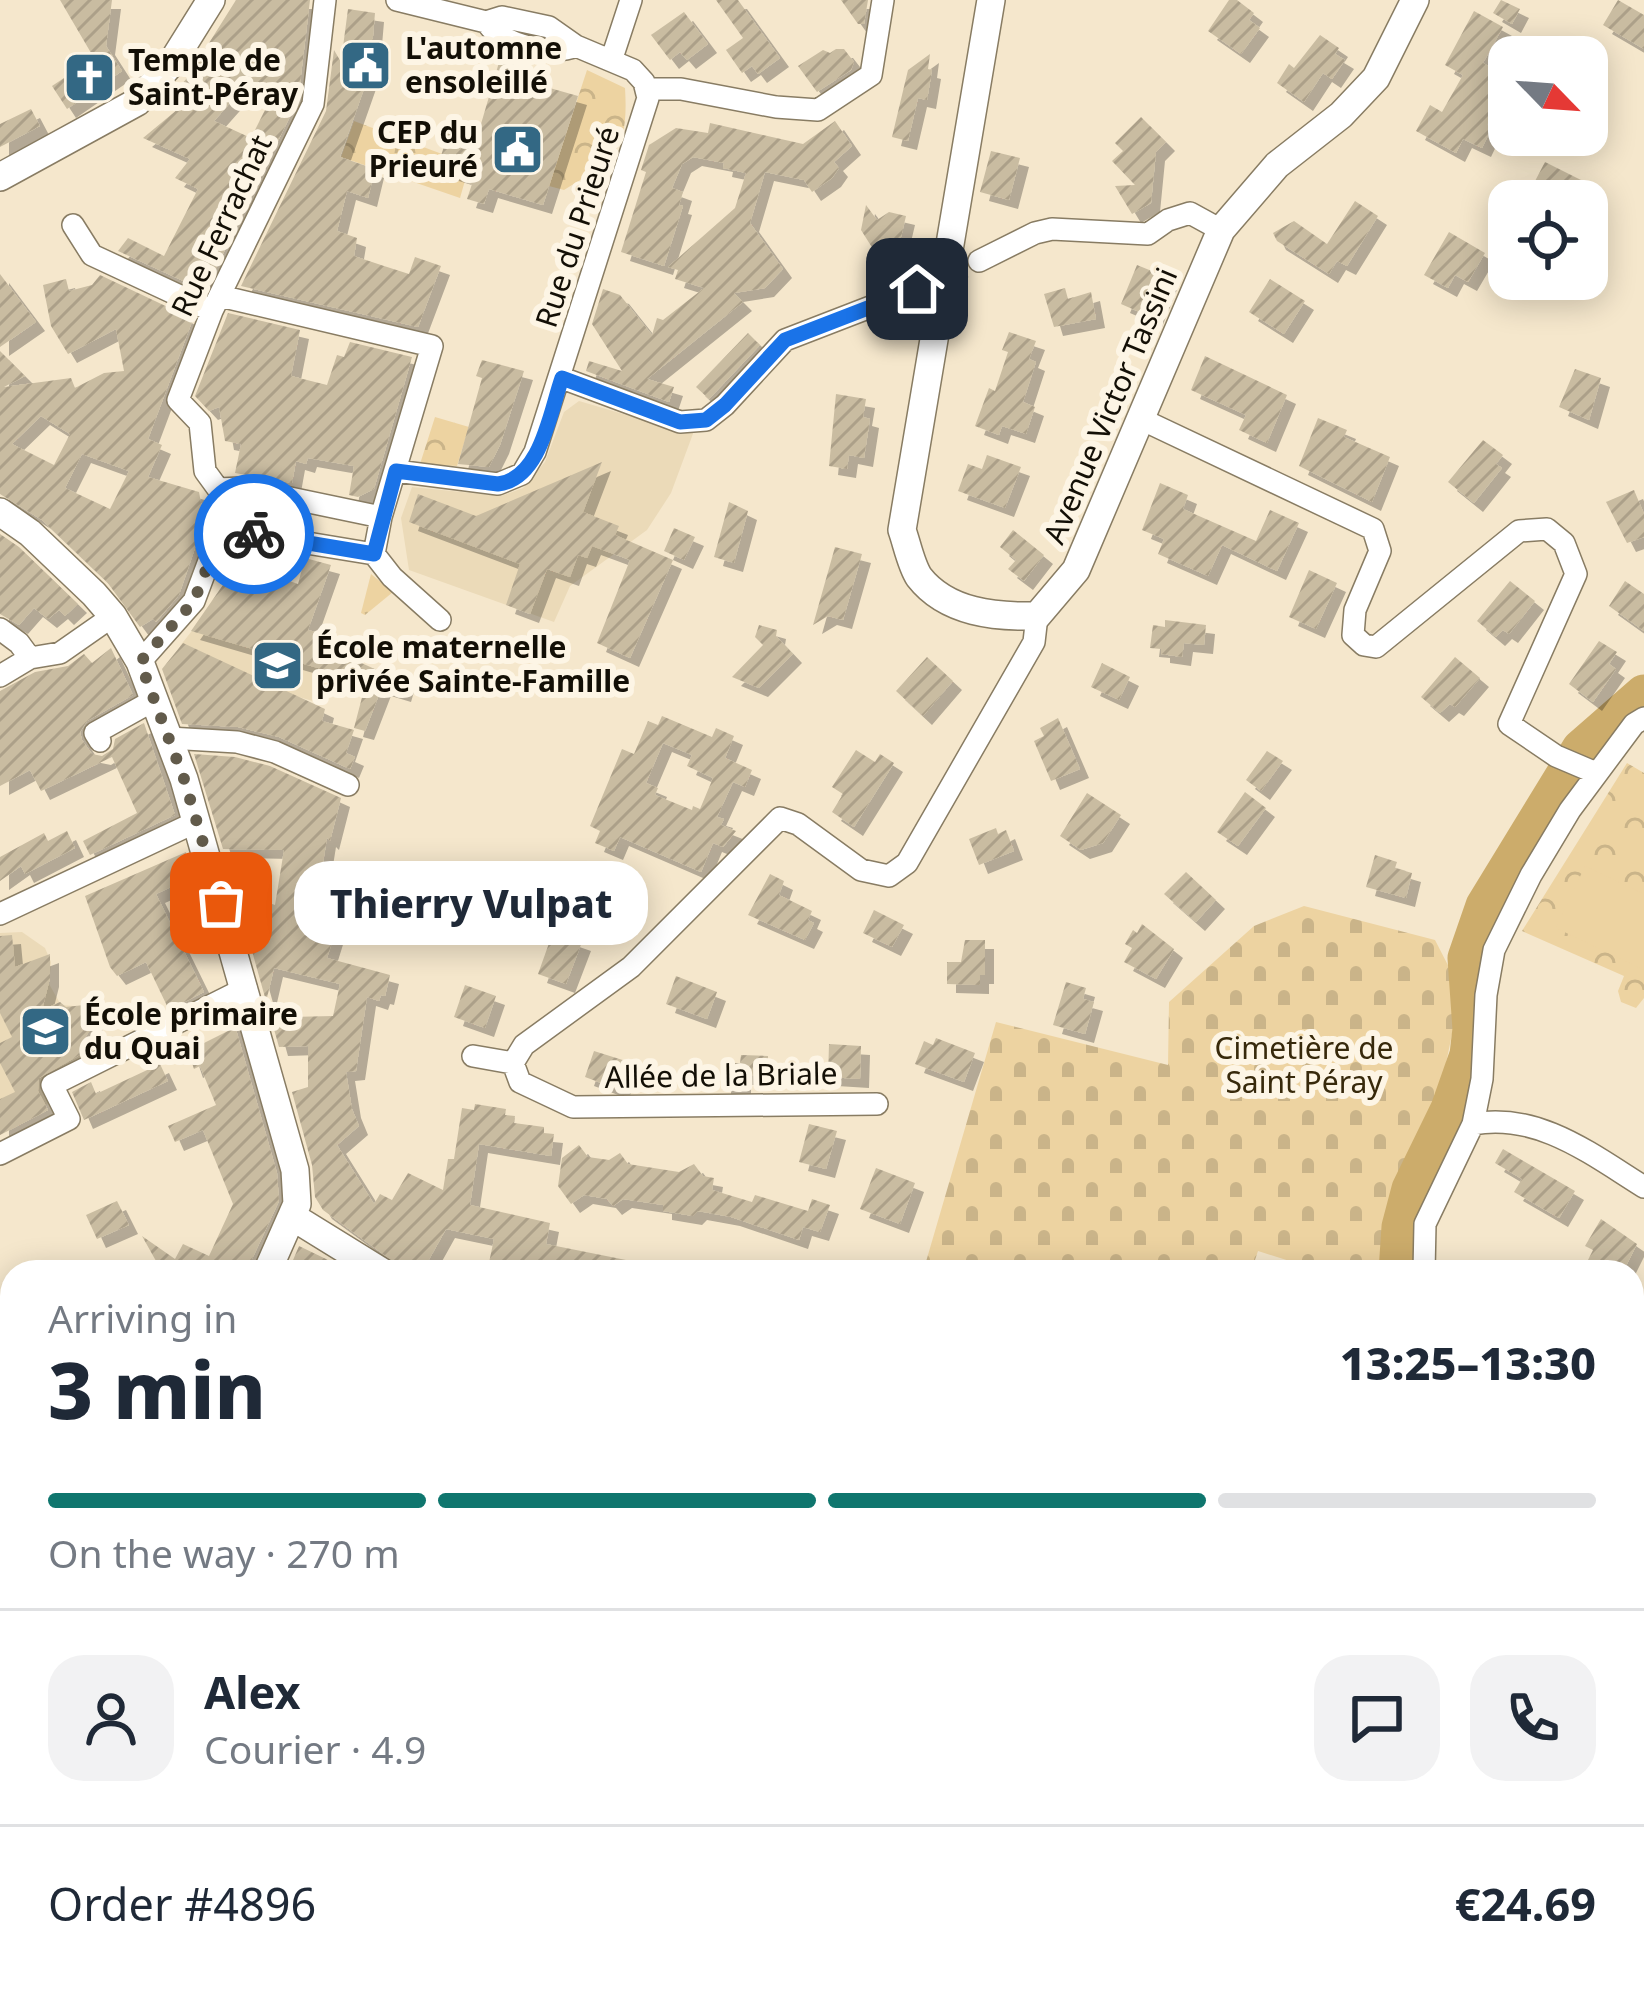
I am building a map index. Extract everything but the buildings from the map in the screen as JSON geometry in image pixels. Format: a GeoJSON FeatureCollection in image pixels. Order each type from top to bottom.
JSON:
{"type":"FeatureCollection","features":[{"type":"Feature","properties":{"kind":"street"},"geometry":{"type":"LineString","coordinates":[[0,178],[137,102],[173,61],[211,0]]}},
{"type":"Feature","properties":{"kind":"street","name":"Rue Ferrachat"},"geometry":{"type":"LineString","coordinates":[[218,489],[205,471],[200,423],[180,406],[179,395],[216,303],[313,104],[325,0]]}},
{"type":"Feature","properties":{"kind":"street"},"geometry":{"type":"LineString","coordinates":[[397,0],[485,22],[502,17],[538,24],[633,70],[647,89],[681,88],[776,107],[818,110],[871,75],[883,0]]}},
{"type":"Feature","properties":{"kind":"street"},"geometry":{"type":"LineString","coordinates":[[612,58],[632,0]]}},
{"type":"Feature","properties":{"kind":"street"},"geometry":{"type":"LineString","coordinates":[[473,1056],[513,1063],[524,1045],[631,967],[780,818],[798,824],[861,871],[890,876],[907,863],[1034,642],[1037,616],[1003,617],[961,608],[919,576],[902,530],[991,0]]}},
{"type":"Feature","properties":{"kind":"street","name":"Avenue Victor Tassini"},"geometry":{"type":"LineString","coordinates":[[1037,616],[1076,571],[1221,230],[1277,165],[1341,115],[1376,78],[1415,0]]}},
{"type":"Feature","properties":{"kind":"street","name":"Rue du Prieuré"},"geometry":{"type":"LineString","coordinates":[[396,471],[498,484],[513,481],[533,458],[645,116],[647,89]]}},
{"type":"Feature","properties":{"kind":"street"},"geometry":{"type":"LineString","coordinates":[[979,261],[1035,233],[1052,230],[1148,235],[1168,220],[1190,213],[1221,230]]}},
{"type":"Feature","properties":{"kind":"street"},"geometry":{"type":"LineString","coordinates":[[74,225],[92,255],[216,303],[432,346],[374,554]]}},
{"type":"Feature","properties":{"kind":"street"},"geometry":{"type":"LineString","coordinates":[[562,378],[680,422],[706,420],[785,340],[917,289]]}},
{"type":"Feature","properties":{"kind":"street"},"geometry":{"type":"LineString","coordinates":[[1143,420],[1373,529],[1380,551],[1355,610],[1353,635],[1364,645],[1376,647],[1519,531],[1547,529],[1564,543],[1576,574],[1509,724],[1556,756],[1596,773]]}},
{"type":"Feature","properties":{"kind":"street"},"geometry":{"type":"LineString","coordinates":[[140,662],[194,601],[222,529],[225,508],[218,489],[233,486],[381,517]]}},
{"type":"Feature","properties":{"kind":"street"},"geometry":{"type":"LineString","coordinates":[[0,512],[74,572],[113,616],[156,699],[246,988],[295,1170],[297,1204],[273,1260]]}},
{"type":"Feature","properties":{"kind":"street"},"geometry":{"type":"LineString","coordinates":[[222,529],[374,554],[440,620]]}},
{"type":"Feature","properties":{"kind":"street"},"geometry":{"type":"LineString","coordinates":[[0,676],[30,658],[60,653],[113,616]]}},
{"type":"Feature","properties":{"kind":"street"},"geometry":{"type":"LineString","coordinates":[[0,629],[30,658]]}},
{"type":"Feature","properties":{"kind":"street"},"geometry":{"type":"LineString","coordinates":[[100,741],[95,733],[156,699]]}},
{"type":"Feature","properties":{"kind":"street"},"geometry":{"type":"LineString","coordinates":[[1424,1260],[1425,1224],[1473,1124],[1494,950],[1531,875],[1596,773],[1644,718]]}},
{"type":"Feature","properties":{"kind":"street"},"geometry":{"type":"LineString","coordinates":[[169,738],[237,742],[275,752],[348,785]]}},
{"type":"Feature","properties":{"kind":"street"},"geometry":{"type":"LineString","coordinates":[[0,914],[196,822]]}},
{"type":"Feature","properties":{"kind":"street"},"geometry":{"type":"LineString","coordinates":[[0,1154],[68,1119],[52,1085],[246,988]]}},
{"type":"Feature","properties":{"kind":"street","name":"Allée de la Briale"},"geometry":{"type":"LineString","coordinates":[[513,1063],[520,1082],[573,1107],[877,1104]]}},
{"type":"Feature","properties":{"kind":"street"},"geometry":{"type":"LineString","coordinates":[[1473,1124],[1498,1119],[1548,1130],[1644,1187]]}},
{"type":"Feature","properties":{"kind":"street"},"geometry":{"type":"LineString","coordinates":[[293,1217],[363,1260]]}},
{"type":"Feature","properties":{"kind":"shaded area"},"geometry":{"type":"Polygon","coordinates":[[[579,401],[694,431],[671,493],[647,530],[570,586],[554,622],[409,570],[401,518],[412,487],[501,496],[523,488],[545,462],[564,412],[579,401]]]}},
{"type":"Feature","properties":{"kind":"shaded area","name":"École maternelle privée Sainte-Famille"},"geometry":{"type":"Polygon","coordinates":[[[209,609],[342,653],[350,658],[346,673],[325,673],[316,702],[217,673],[180,646],[209,609]]]}},
{"type":"Feature","properties":{"kind":"shaded area","name":"École primaire du Quai"},"geometry":{"type":"Polygon","coordinates":[[[22,932],[45,948],[51,962],[49,984],[61,1005],[87,1007],[94,1024],[79,1040],[87,1056],[41,1079],[52,1102],[44,1106],[46,1111],[0,1135],[0,933],[22,932]]]}},
{"type":"Feature","properties":{"kind":"green space"},"geometry":{"type":"Polygon","coordinates":[[[587,70],[625,88],[624,126],[621,140],[606,161],[564,190],[549,186],[587,70]]]}},
{"type":"Feature","properties":{"kind":"green space"},"geometry":{"type":"Polygon","coordinates":[[[354,121],[442,154],[466,177],[460,198],[341,157],[354,121]]]}},
{"type":"Feature","properties":{"kind":"green space"},"geometry":{"type":"Polygon","coordinates":[[[435,417],[469,427],[457,466],[420,464],[435,417]]]}},
{"type":"Feature","properties":{"kind":"green space"},"geometry":{"type":"Polygon","coordinates":[[[371,574],[393,592],[365,615],[361,613],[371,574]]]}},
{"type":"Feature","properties":{"kind":"green space"},"geometry":{"type":"Polygon","coordinates":[[[1627,763],[1644,773],[1644,998],[1636,1008],[1621,1002],[1618,991],[1624,976],[1522,931],[1627,763]]]}},
{"type":"Feature","properties":{"kind":"green space"},"geometry":{"type":"Polygon","coordinates":[[[1585,866],[1644,894],[1644,970],[1556,928],[1585,866]]]}},
{"type":"Feature","properties":{"kind":"green space","name":"Cimetière de Saint Péray"},"geometry":{"type":"Polygon","coordinates":[[[1304,906],[1435,940],[1454,977],[1456,1015],[1439,1097],[1394,1199],[1386,1260],[1286,1260],[1258,1251],[1255,1260],[927,1260],[996,1022],[1168,1065],[1169,1002],[1254,926],[1304,906]]]}},
{"type":"Feature","properties":{"kind":"waterway"},"geometry":{"type":"LineString","coordinates":[[1399,1260],[1411,1189],[1450,1109],[1469,1055],[1467,958],[1485,906],[1581,749],[1644,694]]}},
{"type":"Feature","properties":{"kind":"tunnel"},"geometry":{"type":"LineString","coordinates":[[917,289],[979,261]]}},
{"type":"Feature","properties":{"kind":"way so far"},"geometry":{"type":"LineString","coordinates":[[221,903],[184,779],[140,662],[194,601],[222,529],[254,534]]}},
{"type":"Feature","properties":{"kind":"place","name":"L'automne ensoleillé"},"geometry":{"type":"Point","coordinates":[366,66]}},
{"type":"Feature","properties":{"kind":"place","name":"Temple de Saint-Péray"},"geometry":{"type":"Point","coordinates":[89,78]}},
{"type":"Feature","properties":{"kind":"place","name":"CEP du Prieuré"},"geometry":{"type":"Point","coordinates":[517,150]}},
{"type":"Feature","properties":{"kind":"place","name":"École maternelle privée Sainte-Famille"},"geometry":{"type":"Point","coordinates":[277,665]}},
{"type":"Feature","properties":{"kind":"place","name":"Thierry Vulpat"},"geometry":{"type":"Point","coordinates":[221,903]}},
{"type":"Feature","properties":{"kind":"place","name":"École primaire du Quai"},"geometry":{"type":"Point","coordinates":[45,1032]}},
{"type":"Feature","properties":{"kind":"route"},"geometry":{"type":"LineString","coordinates":[[254,534],[374,554],[396,471],[498,484],[513,481],[533,458],[562,378],[680,422],[706,420],[785,340],[917,289]]}}]}
